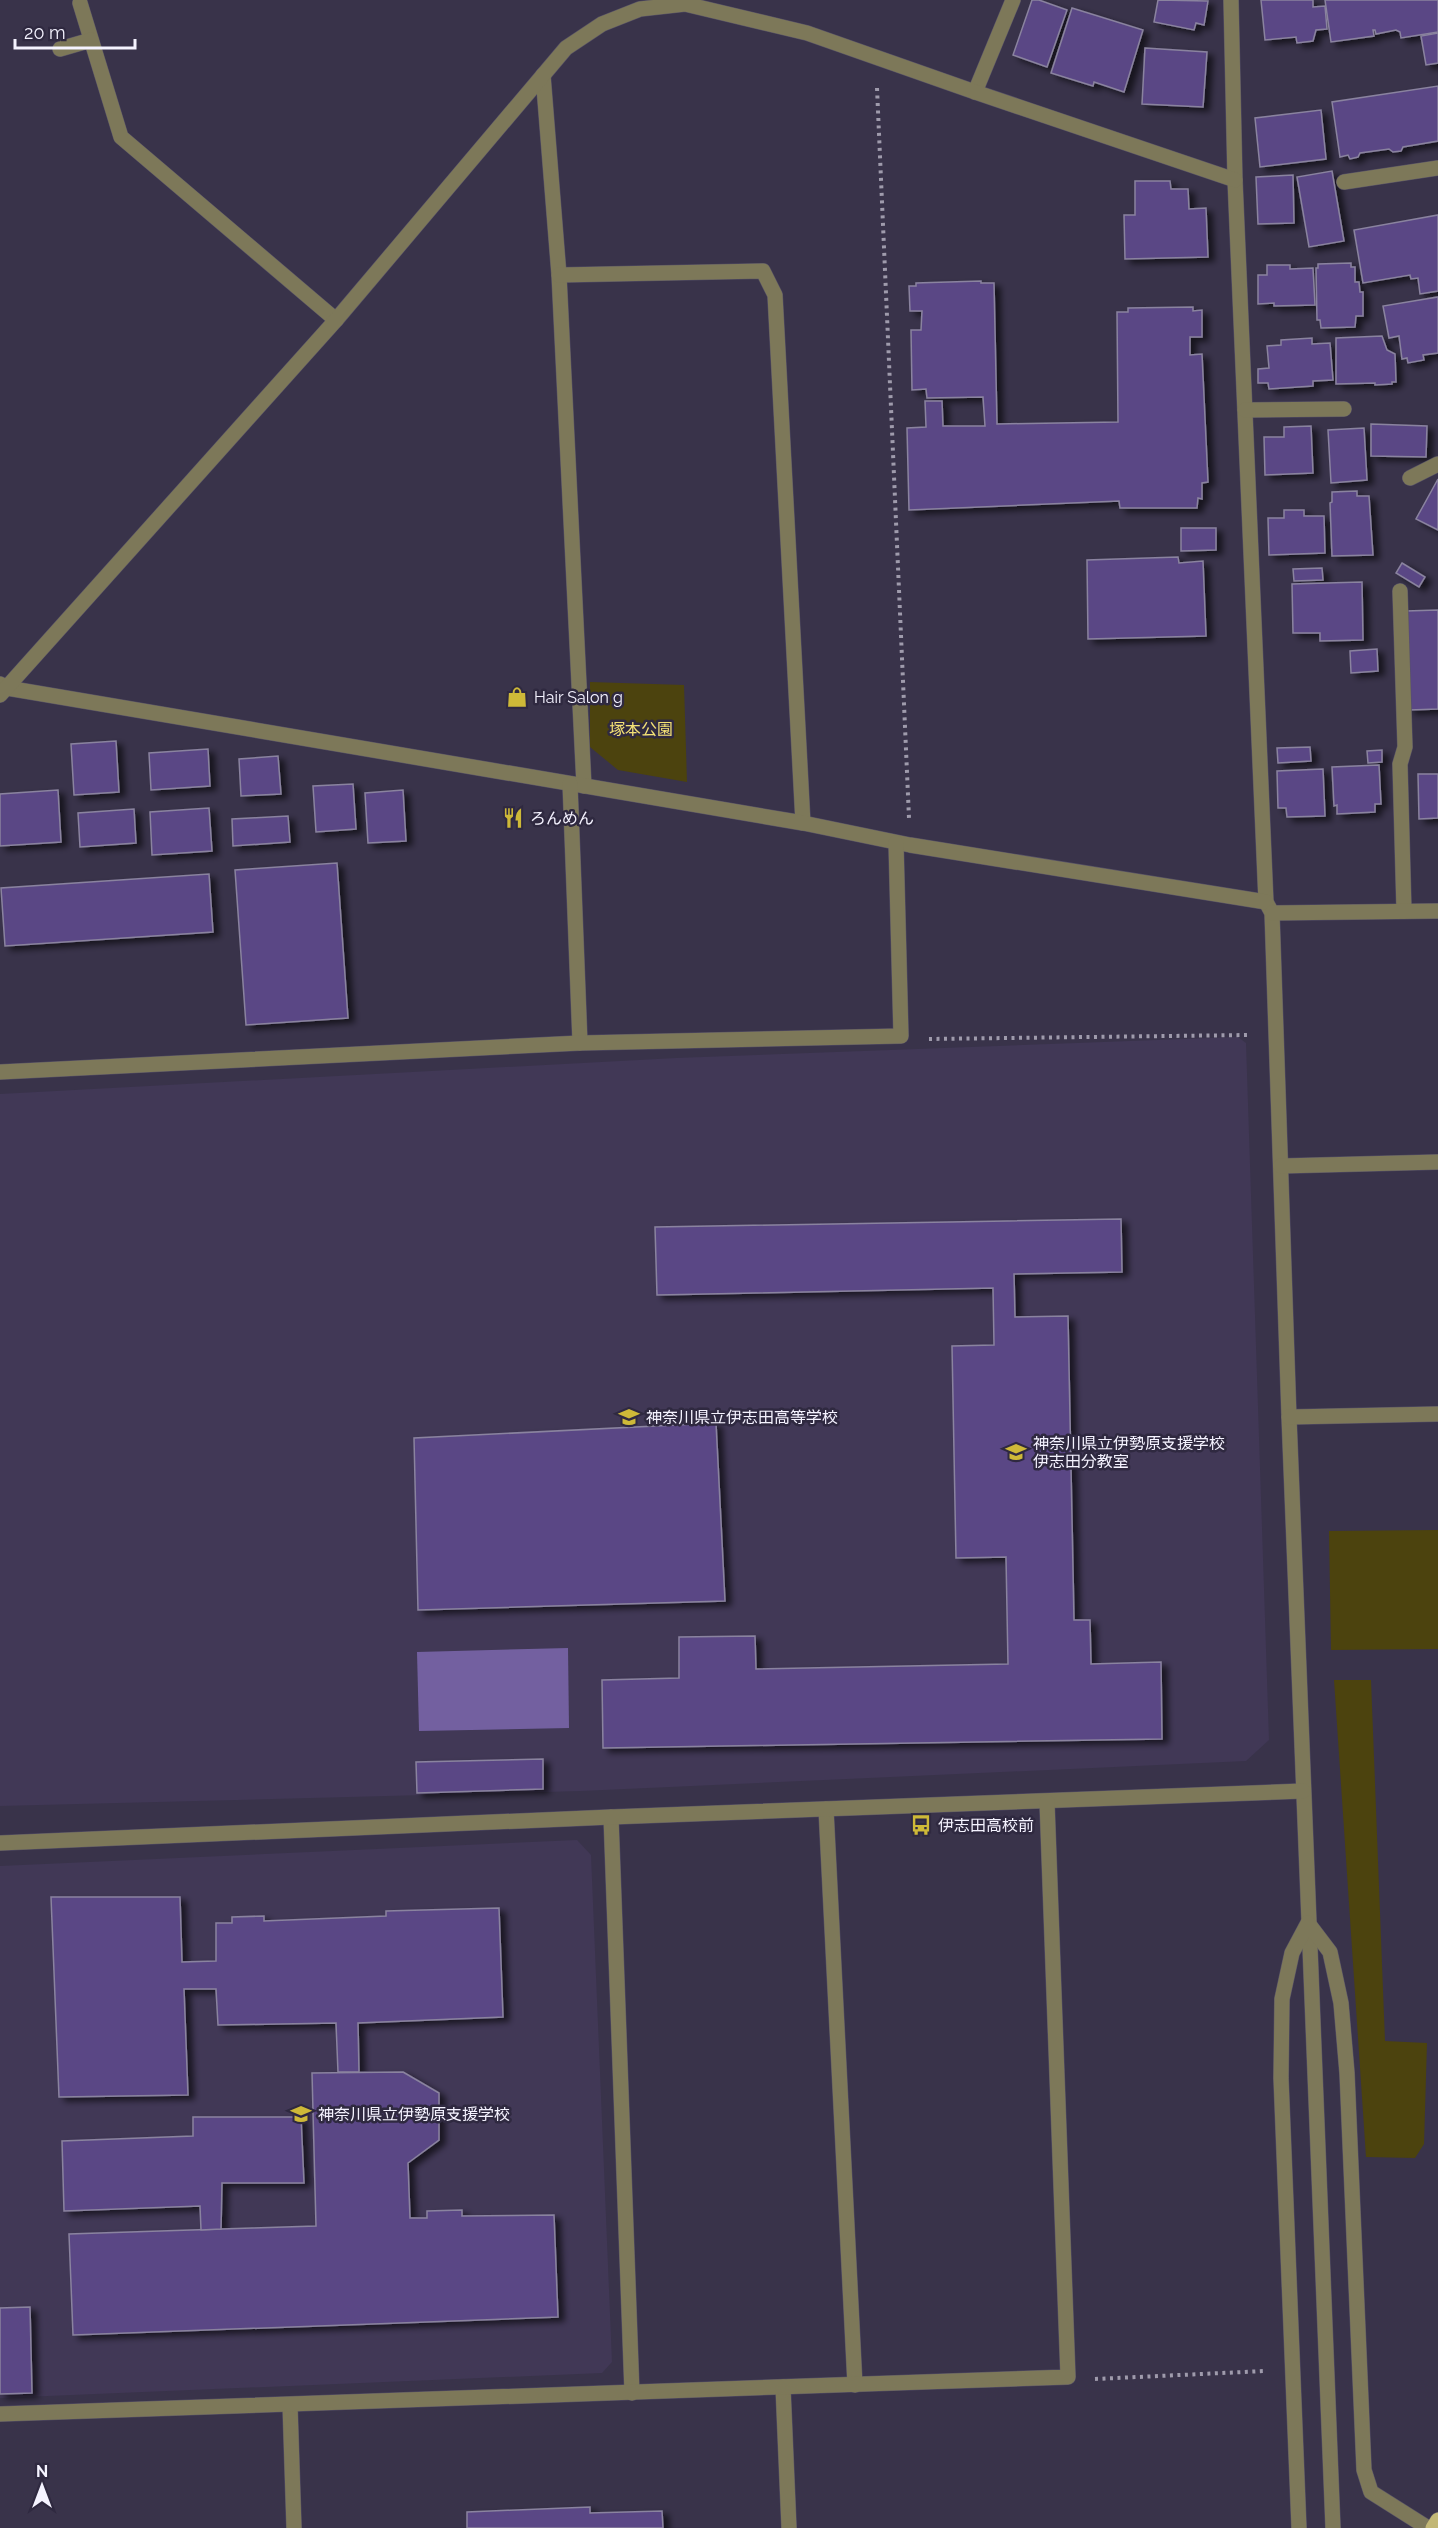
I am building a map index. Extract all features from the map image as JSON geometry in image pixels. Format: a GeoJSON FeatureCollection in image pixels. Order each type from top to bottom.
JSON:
{"type":"FeatureCollection","features":[{"type":"Feature","properties":{"kind":"main road"},"geometry":{"type":"LineString","coordinates":[[1433,2528],[1438,2520]]}},
{"type":"Feature","properties":{"kind":"street"},"geometry":{"type":"LineString","coordinates":[[975,93],[1013,0]]}},
{"type":"Feature","properties":{"kind":"street"},"geometry":{"type":"LineString","coordinates":[[1231,0],[1235,180],[1281,1166],[1288,1417],[1333,2528]]}},
{"type":"Feature","properties":{"kind":"street"},"geometry":{"type":"LineString","coordinates":[[2,689],[336,320],[566,48],[602,24],[640,9],[685,2],[807,33],[975,93],[1235,180]]}},
{"type":"Feature","properties":{"kind":"street"},"geometry":{"type":"LineString","coordinates":[[80,3],[121,137],[336,320]]}},
{"type":"Feature","properties":{"kind":"street"},"geometry":{"type":"LineString","coordinates":[[60,49],[91,40]]}},
{"type":"Feature","properties":{"kind":"street"},"geometry":{"type":"LineString","coordinates":[[543,75],[559,275],[577,785],[580,1043]]}},
{"type":"Feature","properties":{"kind":"street"},"geometry":{"type":"LineString","coordinates":[[1344,182],[1438,168]]}},
{"type":"Feature","properties":{"kind":"street"},"geometry":{"type":"LineString","coordinates":[[559,275],[763,271],[775,295],[803,824]]}},
{"type":"Feature","properties":{"kind":"street"},"geometry":{"type":"LineString","coordinates":[[1245,410],[1344,409]]}},
{"type":"Feature","properties":{"kind":"street"},"geometry":{"type":"LineString","coordinates":[[1410,478],[1438,464]]}},
{"type":"Feature","properties":{"kind":"street"},"geometry":{"type":"LineString","coordinates":[[1400,591],[1405,747],[1400,764],[1404,911]]}},
{"type":"Feature","properties":{"kind":"street"},"geometry":{"type":"LineString","coordinates":[[2,689],[577,785],[1269,907],[1438,911]]}},
{"type":"Feature","properties":{"kind":"street"},"geometry":{"type":"LineString","coordinates":[[0,1072],[580,1043],[901,1036],[903,844]]}},
{"type":"Feature","properties":{"kind":"street"},"geometry":{"type":"LineString","coordinates":[[1281,1166],[1438,1162]]}},
{"type":"Feature","properties":{"kind":"street"},"geometry":{"type":"LineString","coordinates":[[1288,1417],[1438,1414]]}},
{"type":"Feature","properties":{"kind":"street"},"geometry":{"type":"LineString","coordinates":[[0,1843],[1303,1791]]}},
{"type":"Feature","properties":{"kind":"street"},"geometry":{"type":"LineString","coordinates":[[0,2414],[1068,2377],[1047,1802]]}},
{"type":"Feature","properties":{"kind":"street"},"geometry":{"type":"LineString","coordinates":[[826,1809],[855,2385]]}},
{"type":"Feature","properties":{"kind":"street"},"geometry":{"type":"LineString","coordinates":[[611,1817],[632,2393]]}},
{"type":"Feature","properties":{"kind":"street"},"geometry":{"type":"LineString","coordinates":[[1299,2528],[1281,2078],[1282,1999],[1292,1953],[1308,1923]]}},
{"type":"Feature","properties":{"kind":"street"},"geometry":{"type":"LineString","coordinates":[[1308,1923],[1330,1952],[1341,2003],[1347,2073],[1364,2470],[1371,2492],[1428,2528]]}},
{"type":"Feature","properties":{"kind":"street"},"geometry":{"type":"LineString","coordinates":[[783,2387],[789,2528]]}},
{"type":"Feature","properties":{"kind":"street"},"geometry":{"type":"LineString","coordinates":[[290,2405],[294,2528]]}},
{"type":"Feature","properties":{"kind":"path"},"geometry":{"type":"LineString","coordinates":[[876,57],[903,844]]}},
{"type":"Feature","properties":{"kind":"path"},"geometry":{"type":"LineString","coordinates":[[901,1036],[929,1039],[1275,1035]]}},
{"type":"Feature","properties":{"kind":"path"},"geometry":{"type":"LineString","coordinates":[[1068,2377],[1078,2379],[1292,2370]]}},
{"type":"Feature","properties":{"kind":"shaded area","name":"神奈川県立伊志田高等学校"},"geometry":{"type":"Polygon","coordinates":[[[1238,1037],[1246,1043],[1269,1740],[1246,1761],[581,1791],[0,1806],[0,1094],[676,1058],[1238,1037]]]}},
{"type":"Feature","properties":{"kind":"shaded area"},"geometry":{"type":"Polygon","coordinates":[[[568,1648],[569,1728],[419,1731],[417,1652],[568,1648]]]}},
{"type":"Feature","properties":{"kind":"shaded area","name":"神奈川県立伊勢原支援学校"},"geometry":{"type":"Polygon","coordinates":[[[577,1840],[591,1855],[612,2362],[602,2373],[0,2398],[0,1866],[577,1840]]]}},
{"type":"Feature","properties":{"kind":"green space","name":"塚本公園"},"geometry":{"type":"Polygon","coordinates":[[[590,682],[684,685],[687,782],[618,770],[590,747],[590,682]]]}},
{"type":"Feature","properties":{"kind":"green space"},"geometry":{"type":"Polygon","coordinates":[[[1438,1530],[1438,1649],[1331,1650],[1329,1531],[1438,1530]]]}},
{"type":"Feature","properties":{"kind":"green space"},"geometry":{"type":"Polygon","coordinates":[[[1334,1680],[1371,1680],[1385,2041],[1427,2043],[1424,2144],[1415,2158],[1366,2157],[1334,1680]]]}},
{"type":"Feature","properties":{"kind":"building"},"geometry":{"type":"Polygon","coordinates":[[[1032,0],[1039,0],[1067,10],[1047,67],[1013,55],[1032,0]]]}},
{"type":"Feature","properties":{"kind":"building"},"geometry":{"type":"Polygon","coordinates":[[[1158,0],[1208,1],[1204,25],[1196,23],[1194,30],[1154,22],[1158,0]]]}},
{"type":"Feature","properties":{"kind":"building"},"geometry":{"type":"Polygon","coordinates":[[[1261,0],[1313,0],[1313,7],[1325,6],[1327,29],[1316,30],[1313,41],[1297,43],[1296,37],[1265,40],[1261,0]]]}},
{"type":"Feature","properties":{"kind":"building"},"geometry":{"type":"Polygon","coordinates":[[[1325,0],[1438,0],[1438,32],[1401,38],[1400,32],[1396,30],[1376,34],[1373,30],[1374,36],[1331,42],[1325,0]]]}},
{"type":"Feature","properties":{"kind":"building"},"geometry":{"type":"Polygon","coordinates":[[[1072,8],[1143,30],[1124,92],[1094,82],[1093,86],[1051,73],[1072,8]]]}},
{"type":"Feature","properties":{"kind":"building"},"geometry":{"type":"Polygon","coordinates":[[[1438,33],[1438,63],[1426,65],[1421,36],[1438,33]]]}},
{"type":"Feature","properties":{"kind":"building"},"geometry":{"type":"Polygon","coordinates":[[[1145,48],[1207,52],[1203,107],[1142,104],[1145,48]]]}},
{"type":"Feature","properties":{"kind":"building"},"geometry":{"type":"Polygon","coordinates":[[[1438,86],[1438,141],[1403,147],[1401,151],[1393,152],[1389,149],[1360,153],[1358,157],[1350,159],[1348,155],[1340,157],[1332,102],[1438,86]]]}},
{"type":"Feature","properties":{"kind":"building"},"geometry":{"type":"Polygon","coordinates":[[[1321,110],[1326,159],[1260,167],[1255,118],[1321,110]]]}},
{"type":"Feature","properties":{"kind":"building"},"geometry":{"type":"Polygon","coordinates":[[[1332,171],[1344,241],[1309,247],[1297,177],[1332,171]]]}},
{"type":"Feature","properties":{"kind":"building"},"geometry":{"type":"Polygon","coordinates":[[[1293,175],[1294,223],[1258,224],[1256,177],[1293,175]]]}},
{"type":"Feature","properties":{"kind":"building"},"geometry":{"type":"Polygon","coordinates":[[[1135,181],[1170,181],[1171,189],[1188,189],[1189,209],[1206,208],[1208,257],[1125,259],[1124,215],[1135,215],[1135,181]]]}},
{"type":"Feature","properties":{"kind":"building"},"geometry":{"type":"Polygon","coordinates":[[[1438,215],[1438,291],[1420,294],[1418,278],[1411,279],[1410,275],[1363,283],[1354,230],[1438,215]]]}},
{"type":"Feature","properties":{"kind":"building"},"geometry":{"type":"Polygon","coordinates":[[[1351,263],[1351,267],[1355,267],[1355,282],[1359,282],[1360,292],[1363,292],[1363,316],[1356,316],[1355,327],[1321,328],[1320,320],[1317,320],[1316,268],[1318,264],[1351,263]]]}},
{"type":"Feature","properties":{"kind":"building"},"geometry":{"type":"Polygon","coordinates":[[[1267,265],[1290,265],[1290,269],[1313,268],[1315,305],[1258,304],[1258,275],[1267,275],[1267,265]]]}},
{"type":"Feature","properties":{"kind":"building"},"geometry":{"type":"Polygon","coordinates":[[[981,281],[981,283],[994,283],[997,424],[1118,422],[1117,312],[1128,312],[1128,308],[1193,307],[1193,311],[1202,310],[1202,337],[1190,337],[1190,355],[1202,354],[1208,482],[1202,483],[1202,499],[1198,498],[1197,508],[1120,508],[1119,501],[909,510],[907,428],[926,427],[925,401],[942,401],[943,426],[985,426],[983,397],[927,398],[926,389],[912,390],[911,330],[921,330],[922,311],[910,311],[909,286],[916,286],[916,283],[981,281]]]}},
{"type":"Feature","properties":{"kind":"building"},"geometry":{"type":"Polygon","coordinates":[[[1438,297],[1438,353],[1423,355],[1424,360],[1408,363],[1407,358],[1402,359],[1399,336],[1389,338],[1383,306],[1438,297]]]}},
{"type":"Feature","properties":{"kind":"building"},"geometry":{"type":"Polygon","coordinates":[[[1382,336],[1387,350],[1395,354],[1396,382],[1375,385],[1375,383],[1336,384],[1336,338],[1382,336]]]}},
{"type":"Feature","properties":{"kind":"building"},"geometry":{"type":"Polygon","coordinates":[[[1312,338],[1312,344],[1330,343],[1333,380],[1313,381],[1313,386],[1269,389],[1268,383],[1258,383],[1258,369],[1269,368],[1267,346],[1281,345],[1281,340],[1312,338]]]}},
{"type":"Feature","properties":{"kind":"building"},"geometry":{"type":"Polygon","coordinates":[[[1371,424],[1427,426],[1426,457],[1371,456],[1371,424]]]}},
{"type":"Feature","properties":{"kind":"building"},"geometry":{"type":"Polygon","coordinates":[[[1311,426],[1313,473],[1265,475],[1264,437],[1284,437],[1284,427],[1311,426]]]}},
{"type":"Feature","properties":{"kind":"building"},"geometry":{"type":"Polygon","coordinates":[[[1364,428],[1367,480],[1331,483],[1328,430],[1364,428]]]}},
{"type":"Feature","properties":{"kind":"building"},"geometry":{"type":"Polygon","coordinates":[[[1438,479],[1438,530],[1416,519],[1438,479]]]}},
{"type":"Feature","properties":{"kind":"building"},"geometry":{"type":"Polygon","coordinates":[[[1357,491],[1357,496],[1369,496],[1373,555],[1332,556],[1330,503],[1332,492],[1357,491]]]}},
{"type":"Feature","properties":{"kind":"building"},"geometry":{"type":"Polygon","coordinates":[[[1284,510],[1304,510],[1304,516],[1324,516],[1325,553],[1269,555],[1268,518],[1284,518],[1284,510]]]}},
{"type":"Feature","properties":{"kind":"building"},"geometry":{"type":"Polygon","coordinates":[[[1181,528],[1216,528],[1216,550],[1181,551],[1181,528]]]}},
{"type":"Feature","properties":{"kind":"building"},"geometry":{"type":"Polygon","coordinates":[[[1178,557],[1179,563],[1203,561],[1206,636],[1088,639],[1087,560],[1178,557]]]}},
{"type":"Feature","properties":{"kind":"building"},"geometry":{"type":"Polygon","coordinates":[[[1402,563],[1425,577],[1419,587],[1396,573],[1402,563]]]}},
{"type":"Feature","properties":{"kind":"building"},"geometry":{"type":"Polygon","coordinates":[[[1322,568],[1323,580],[1294,581],[1293,569],[1322,568]]]}},
{"type":"Feature","properties":{"kind":"building"},"geometry":{"type":"Polygon","coordinates":[[[1362,582],[1363,640],[1320,641],[1320,633],[1293,633],[1292,584],[1362,582]]]}},
{"type":"Feature","properties":{"kind":"building"},"geometry":{"type":"Polygon","coordinates":[[[1438,610],[1438,709],[1409,710],[1406,611],[1438,610]]]}},
{"type":"Feature","properties":{"kind":"building"},"geometry":{"type":"Polygon","coordinates":[[[1377,649],[1378,671],[1351,673],[1350,651],[1377,649]]]}},
{"type":"Feature","properties":{"kind":"building"},"geometry":{"type":"Polygon","coordinates":[[[116,741],[119,792],[74,795],[71,744],[116,741]]]}},
{"type":"Feature","properties":{"kind":"building"},"geometry":{"type":"Polygon","coordinates":[[[1310,747],[1311,761],[1278,763],[1277,748],[1310,747]]]}},
{"type":"Feature","properties":{"kind":"building"},"geometry":{"type":"Polygon","coordinates":[[[208,749],[210,786],[151,790],[149,753],[208,749]]]}},
{"type":"Feature","properties":{"kind":"building"},"geometry":{"type":"Polygon","coordinates":[[[1382,750],[1382,762],[1368,763],[1367,751],[1382,750]]]}},
{"type":"Feature","properties":{"kind":"building"},"geometry":{"type":"Polygon","coordinates":[[[278,756],[281,794],[241,796],[239,759],[278,756]]]}},
{"type":"Feature","properties":{"kind":"building"},"geometry":{"type":"Polygon","coordinates":[[[1379,765],[1381,804],[1375,804],[1375,812],[1337,814],[1337,805],[1334,806],[1332,767],[1379,765]]]}},
{"type":"Feature","properties":{"kind":"building"},"geometry":{"type":"Polygon","coordinates":[[[1323,769],[1325,816],[1287,817],[1286,808],[1278,808],[1277,771],[1323,769]]]}},
{"type":"Feature","properties":{"kind":"building"},"geometry":{"type":"Polygon","coordinates":[[[1418,774],[1438,774],[1438,818],[1419,819],[1418,774]]]}},
{"type":"Feature","properties":{"kind":"building"},"geometry":{"type":"Polygon","coordinates":[[[353,784],[356,829],[316,832],[313,786],[353,784]]]}},
{"type":"Feature","properties":{"kind":"building"},"geometry":{"type":"Polygon","coordinates":[[[58,790],[61,842],[0,846],[0,794],[58,790]]]}},
{"type":"Feature","properties":{"kind":"building"},"geometry":{"type":"Polygon","coordinates":[[[403,790],[406,841],[368,843],[365,793],[403,790]]]}},
{"type":"Feature","properties":{"kind":"building"},"geometry":{"type":"Polygon","coordinates":[[[209,808],[212,851],[152,855],[150,812],[209,808]]]}},
{"type":"Feature","properties":{"kind":"building"},"geometry":{"type":"Polygon","coordinates":[[[134,809],[136,843],[80,847],[78,813],[134,809]]]}},
{"type":"Feature","properties":{"kind":"building"},"geometry":{"type":"Polygon","coordinates":[[[288,816],[290,842],[233,846],[232,819],[288,816]]]}},
{"type":"Feature","properties":{"kind":"building"},"geometry":{"type":"Polygon","coordinates":[[[337,863],[348,1018],[246,1025],[235,870],[337,863]]]}},
{"type":"Feature","properties":{"kind":"building"},"geometry":{"type":"Polygon","coordinates":[[[209,874],[213,932],[5,946],[1,888],[209,874]]]}},
{"type":"Feature","properties":{"kind":"building"},"geometry":{"type":"Polygon","coordinates":[[[1121,1219],[1122,1272],[1014,1274],[1015,1317],[1068,1316],[1074,1620],[1090,1620],[1091,1664],[1161,1662],[1162,1739],[603,1748],[602,1680],[679,1678],[679,1637],[755,1636],[756,1669],[1008,1664],[1006,1557],[956,1558],[952,1346],[994,1345],[993,1288],[657,1295],[655,1227],[1121,1219]]]}},
{"type":"Feature","properties":{"kind":"building"},"geometry":{"type":"Polygon","coordinates":[[[716,1423],[725,1601],[418,1610],[414,1438],[716,1423]]]}},
{"type":"Feature","properties":{"kind":"building"},"geometry":{"type":"Polygon","coordinates":[[[543,1759],[543,1789],[417,1793],[416,1762],[543,1759]]]}},
{"type":"Feature","properties":{"kind":"building"},"geometry":{"type":"Polygon","coordinates":[[[51,1897],[180,1897],[182,1962],[216,1961],[216,1923],[232,1923],[232,1917],[264,1916],[264,1921],[386,1916],[386,1911],[499,1908],[503,2017],[358,2023],[359,2072],[338,2072],[336,2023],[218,2025],[216,1989],[184,1989],[188,2095],[59,2097],[51,1897]]]}},
{"type":"Feature","properties":{"kind":"building"},"geometry":{"type":"Polygon","coordinates":[[[403,2072],[439,2093],[439,2140],[408,2163],[410,2218],[427,2218],[427,2211],[462,2210],[462,2216],[554,2215],[558,2317],[73,2335],[69,2234],[316,2226],[312,2073],[403,2072]]]}},
{"type":"Feature","properties":{"kind":"building"},"geometry":{"type":"Polygon","coordinates":[[[193,2117],[301,2117],[304,2183],[222,2183],[221,2229],[201,2230],[200,2206],[64,2211],[62,2141],[193,2136],[193,2117]]]}},
{"type":"Feature","properties":{"kind":"building"},"geometry":{"type":"Polygon","coordinates":[[[30,2307],[32,2393],[0,2394],[0,2308],[30,2307]]]}},
{"type":"Feature","properties":{"kind":"building"},"geometry":{"type":"Polygon","coordinates":[[[590,2507],[590,2513],[662,2511],[663,2528],[467,2528],[467,2512],[590,2507]]]}},
{"type":"Feature","properties":{"kind":"place","name":"Hair Salon g"},"geometry":{"type":"Point","coordinates":[517,697]}},
{"type":"Feature","properties":{"kind":"place","name":"ろんめん"},"geometry":{"type":"Point","coordinates":[513,818]}},
{"type":"Feature","properties":{"kind":"place","name":"神奈川県立伊志田高等学校"},"geometry":{"type":"Point","coordinates":[629,1417]}},
{"type":"Feature","properties":{"kind":"place","name":"神奈川県立伊勢原支援学校 伊志田分教室"},"geometry":{"type":"Point","coordinates":[1016,1452]}},
{"type":"Feature","properties":{"kind":"place","name":"伊志田高校前"},"geometry":{"type":"Point","coordinates":[921,1825]}},
{"type":"Feature","properties":{"kind":"place","name":"神奈川県立伊勢原支援学校"},"geometry":{"type":"Point","coordinates":[301,2114]}}]}
